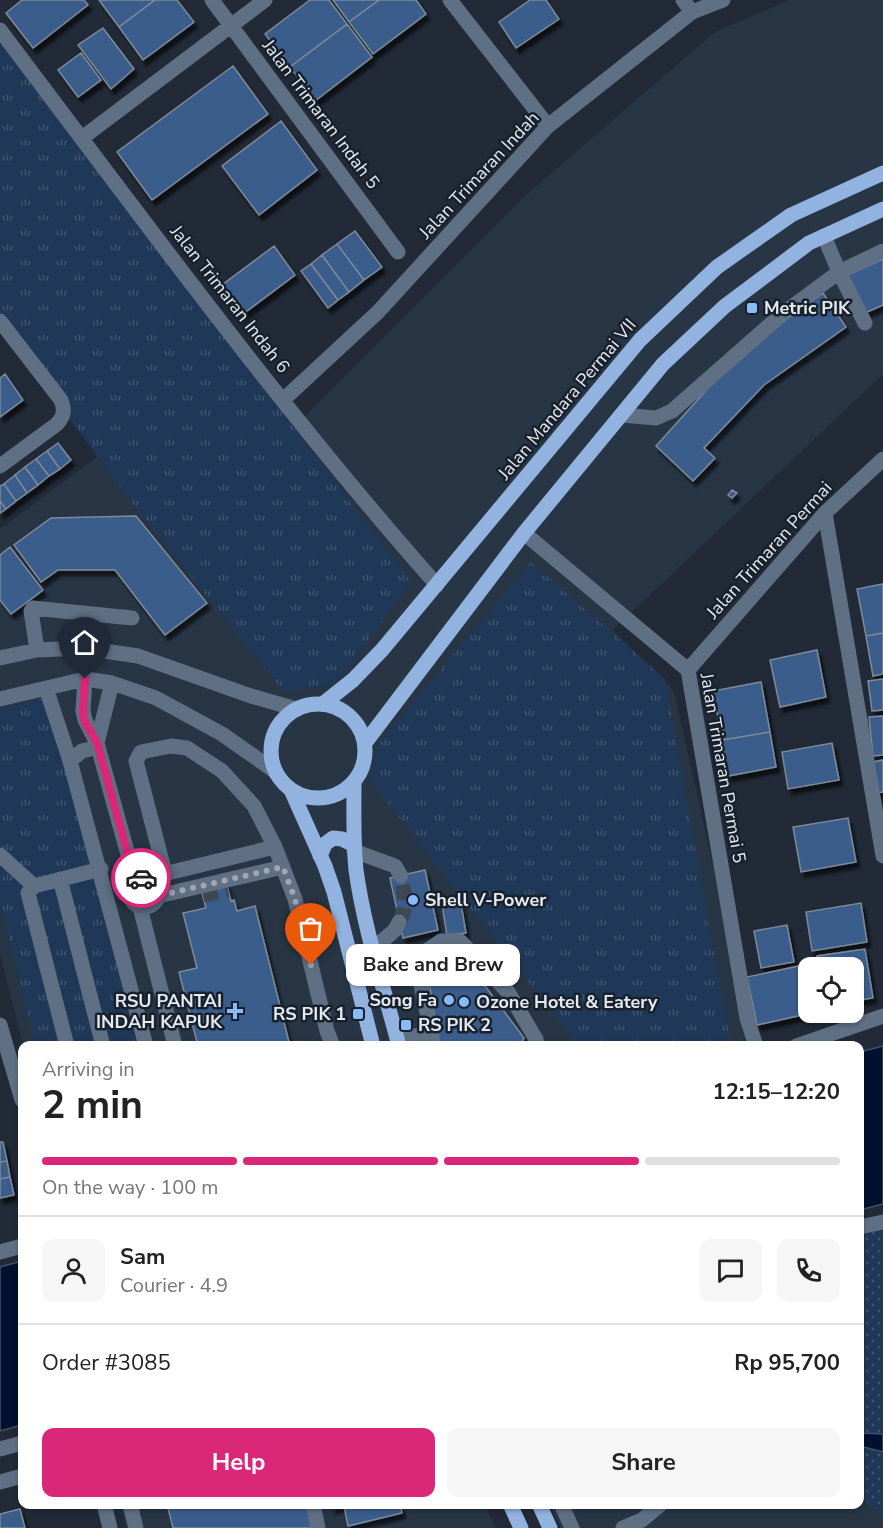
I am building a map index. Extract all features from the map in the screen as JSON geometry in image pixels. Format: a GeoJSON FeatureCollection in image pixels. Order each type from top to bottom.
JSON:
{"type":"FeatureCollection","features":[{"type":"Feature","properties":{"kind":"main road","name":"Jalan Mandara Permai VII"},"geometry":{"type":"LineString","coordinates":[[324,704],[353,680],[382,650],[640,340],[717,267],[791,214],[883,172]]}},
{"type":"Feature","properties":{"kind":"main road"},"geometry":{"type":"LineString","coordinates":[[365,743],[524,533],[663,364],[725,306],[809,243],[883,209]]}},
{"type":"Feature","properties":{"kind":"main road"},"geometry":{"type":"LineString","coordinates":[[291,790],[307,797],[324,798],[341,793],[354,782],[362,770],[365,743],[360,728],[351,716],[338,708],[324,704],[309,704],[296,709],[282,721],[273,736],[271,754],[276,772],[291,790],[334,892],[372,1041]]}},
{"type":"Feature","properties":{"kind":"main road"},"geometry":{"type":"LineString","coordinates":[[354,782],[354,848],[361,897],[398,1041]]}},
{"type":"Feature","properties":{"kind":"main road"},"geometry":{"type":"LineString","coordinates":[[320,856],[325,844],[333,838],[342,839],[354,848]]}},
{"type":"Feature","properties":{"kind":"main road"},"geometry":{"type":"LineString","coordinates":[[512,1509],[521,1528]]}},
{"type":"Feature","properties":{"kind":"main road"},"geometry":{"type":"LineString","coordinates":[[541,1509],[550,1528]]}},
{"type":"Feature","properties":{"kind":"street","name":"Jalan Trimaran Indah 5"},"geometry":{"type":"LineString","coordinates":[[212,0],[398,252]]}},
{"type":"Feature","properties":{"kind":"street"},"geometry":{"type":"LineString","coordinates":[[82,138],[265,0]]}},
{"type":"Feature","properties":{"kind":"street"},"geometry":{"type":"LineString","coordinates":[[450,0],[548,126]]}},
{"type":"Feature","properties":{"kind":"street","name":"Jalan Trimaran Indah"},"geometry":{"type":"LineString","coordinates":[[283,400],[378,312],[548,126],[687,6],[723,0]]}},
{"type":"Feature","properties":{"kind":"street","name":"Jalan Trimaran Indah 6"},"geometry":{"type":"LineString","coordinates":[[0,30],[283,400],[374,513],[437,585]]}},
{"type":"Feature","properties":{"kind":"street"},"geometry":{"type":"LineString","coordinates":[[824,236],[838,272],[866,323]]}},
{"type":"Feature","properties":{"kind":"street"},"geometry":{"type":"LineString","coordinates":[[622,414],[656,418],[672,411],[780,315],[838,272],[883,251]]}},
{"type":"Feature","properties":{"kind":"street"},"geometry":{"type":"LineString","coordinates":[[0,321],[61,400],[63,412],[57,424],[0,466]]}},
{"type":"Feature","properties":{"kind":"street","name":"Jalan Trimaran Permai"},"geometry":{"type":"LineString","coordinates":[[688,670],[825,513],[883,459]]}},
{"type":"Feature","properties":{"kind":"street"},"geometry":{"type":"LineString","coordinates":[[825,513],[883,856]]}},
{"type":"Feature","properties":{"kind":"street","name":"Jalan Trimaran Permai 5"},"geometry":{"type":"LineString","coordinates":[[524,533],[688,670],[747,1018],[754,1041]]}},
{"type":"Feature","properties":{"kind":"street"},"geometry":{"type":"LineString","coordinates":[[37,650],[31,611],[35,607],[132,618]]}},
{"type":"Feature","properties":{"kind":"street"},"geometry":{"type":"LineString","coordinates":[[0,658],[37,650],[84,648],[138,657],[296,709]]}},
{"type":"Feature","properties":{"kind":"street"},"geometry":{"type":"LineString","coordinates":[[85,679],[84,720],[98,745],[141,879]]}},
{"type":"Feature","properties":{"kind":"street"},"geometry":{"type":"LineString","coordinates":[[0,699],[85,679],[112,683],[156,698],[222,734],[276,772]]}},
{"type":"Feature","properties":{"kind":"street"},"geometry":{"type":"LineString","coordinates":[[98,745],[112,683]]}},
{"type":"Feature","properties":{"kind":"street"},"geometry":{"type":"LineString","coordinates":[[46,688],[101,869],[145,1041]]}},
{"type":"Feature","properties":{"kind":"street"},"geometry":{"type":"LineString","coordinates":[[70,761],[82,750],[98,745]]}},
{"type":"Feature","properties":{"kind":"street"},"geometry":{"type":"LineString","coordinates":[[165,873],[136,761],[141,752],[171,746],[187,748],[222,771],[254,806],[275,847],[295,899],[328,1041]]}},
{"type":"Feature","properties":{"kind":"street"},"geometry":{"type":"LineString","coordinates":[[203,895],[167,904],[131,900],[129,895],[131,884],[141,879],[275,847]]}},
{"type":"Feature","properties":{"kind":"street"},"geometry":{"type":"LineString","coordinates":[[354,848],[395,866],[401,876]]}},
{"type":"Feature","properties":{"kind":"street"},"geometry":{"type":"LineString","coordinates":[[0,855],[34,886]]}},
{"type":"Feature","properties":{"kind":"street"},"geometry":{"type":"LineString","coordinates":[[66,1041],[28,893],[34,886],[101,869]]}},
{"type":"Feature","properties":{"kind":"street"},"geometry":{"type":"LineString","coordinates":[[150,902],[285,871]]}},
{"type":"Feature","properties":{"kind":"street"},"geometry":{"type":"LineString","coordinates":[[228,890],[285,871]]}},
{"type":"Feature","properties":{"kind":"street"},"geometry":{"type":"LineString","coordinates":[[60,879],[102,1041]]}},
{"type":"Feature","properties":{"kind":"street"},"geometry":{"type":"LineString","coordinates":[[141,879],[156,884],[150,902],[174,1041]]}},
{"type":"Feature","properties":{"kind":"street"},"geometry":{"type":"LineString","coordinates":[[373,949],[395,930],[399,922]]}},
{"type":"Feature","properties":{"kind":"street"},"geometry":{"type":"LineString","coordinates":[[416,1041],[432,1039],[419,975],[428,950],[441,941],[460,941],[508,992],[536,1041]]}},
{"type":"Feature","properties":{"kind":"street"},"geometry":{"type":"LineString","coordinates":[[810,1041],[883,1016]]}},
{"type":"Feature","properties":{"kind":"street"},"geometry":{"type":"LineString","coordinates":[[0,1025],[18,1086]]}},
{"type":"Feature","properties":{"kind":"street"},"geometry":{"type":"LineString","coordinates":[[864,1226],[883,1222]]}},
{"type":"Feature","properties":{"kind":"street"},"geometry":{"type":"LineString","coordinates":[[0,1252],[18,1247]]}},
{"type":"Feature","properties":{"kind":"street"},"geometry":{"type":"LineString","coordinates":[[0,1449],[18,1444]]}},
{"type":"Feature","properties":{"kind":"street"},"geometry":{"type":"LineString","coordinates":[[0,1482],[18,1477]]}},
{"type":"Feature","properties":{"kind":"street"},"geometry":{"type":"LineString","coordinates":[[105,1509],[110,1528]]}},
{"type":"Feature","properties":{"kind":"street"},"geometry":{"type":"LineString","coordinates":[[131,1509],[136,1528]]}},
{"type":"Feature","properties":{"kind":"street"},"geometry":{"type":"LineString","coordinates":[[314,1509],[318,1528]]}},
{"type":"Feature","properties":{"kind":"street"},"geometry":{"type":"LineString","coordinates":[[563,1509],[572,1528]]}},
{"type":"Feature","properties":{"kind":"street"},"geometry":{"type":"LineString","coordinates":[[623,1528],[642,1520],[655,1509]]}},
{"type":"Feature","properties":{"kind":"shaded area"},"geometry":{"type":"Polygon","coordinates":[[[790,0],[883,0],[883,374],[613,630],[674,691],[752,1041],[22,1041],[0,954],[0,529],[113,445],[190,531],[526,195],[715,32],[790,0]]]}},
{"type":"Feature","properties":{"kind":"shaded area"},"geometry":{"type":"Polygon","coordinates":[[[883,1046],[883,1204],[864,1209],[864,1051],[883,1046]]]}},
{"type":"Feature","properties":{"kind":"shaded area"},"geometry":{"type":"Polygon","coordinates":[[[18,1262],[18,1426],[0,1431],[0,1267],[18,1262]]]}},
{"type":"Feature","properties":{"kind":"shaded area"},"geometry":{"type":"Polygon","coordinates":[[[864,1433],[883,1434],[883,1452],[864,1447],[864,1433]]]}},
{"type":"Feature","properties":{"kind":"shaded area"},"geometry":{"type":"Polygon","coordinates":[[[864,1500],[883,1516],[883,1528],[561,1528],[551,1509],[864,1509],[864,1500]]]}},
{"type":"Feature","properties":{"kind":"shaded area"},"geometry":{"type":"Polygon","coordinates":[[[121,1509],[487,1509],[496,1528],[126,1528],[121,1509]]]}},
{"type":"Feature","properties":{"kind":"green space"},"geometry":{"type":"Polygon","coordinates":[[[0,40],[411,582],[336,684],[284,692],[127,497],[0,323],[0,40]]]}},
{"type":"Feature","properties":{"kind":"green space"},"geometry":{"type":"Polygon","coordinates":[[[531,562],[665,679],[730,1041],[575,1041],[369,779],[381,741],[531,562]]]}},
{"type":"Feature","properties":{"kind":"green space"},"geometry":{"type":"Polygon","coordinates":[[[52,696],[136,1041],[34,1041],[0,901],[0,708],[52,696]]]}},
{"type":"Feature","properties":{"kind":"green space"},"geometry":{"type":"Polygon","coordinates":[[[883,1230],[883,1516],[864,1500],[864,1234],[883,1230]]]}},
{"type":"Feature","properties":{"kind":"building"},"geometry":{"type":"Polygon","coordinates":[[[22,0],[84,0],[88,5],[33,48],[6,13],[22,0]]]}},
{"type":"Feature","properties":{"kind":"building"},"geometry":{"type":"Polygon","coordinates":[[[99,0],[155,0],[119,27],[99,0]]]}},
{"type":"Feature","properties":{"kind":"building"},"geometry":{"type":"Polygon","coordinates":[[[155,0],[177,0],[194,22],[143,60],[119,27],[155,0]]]}},
{"type":"Feature","properties":{"kind":"building"},"geometry":{"type":"Polygon","coordinates":[[[310,0],[329,0],[347,24],[290,67],[265,34],[310,0]]]}},
{"type":"Feature","properties":{"kind":"building"},"geometry":{"type":"Polygon","coordinates":[[[333,0],[379,0],[349,22],[333,0]]]}},
{"type":"Feature","properties":{"kind":"building"},"geometry":{"type":"Polygon","coordinates":[[[379,0],[416,0],[426,14],[373,54],[349,22],[379,0]]]}},
{"type":"Feature","properties":{"kind":"building"},"geometry":{"type":"Polygon","coordinates":[[[530,0],[546,0],[559,19],[516,48],[499,22],[530,0]]]}},
{"type":"Feature","properties":{"kind":"building"},"geometry":{"type":"Polygon","coordinates":[[[347,24],[372,57],[315,101],[290,67],[347,24]]]}},
{"type":"Feature","properties":{"kind":"building"},"geometry":{"type":"Polygon","coordinates":[[[103,28],[134,69],[111,89],[78,45],[103,28]]]}},
{"type":"Feature","properties":{"kind":"building"},"geometry":{"type":"Polygon","coordinates":[[[81,53],[101,80],[78,97],[58,70],[81,53]]]}},
{"type":"Feature","properties":{"kind":"building"},"geometry":{"type":"Polygon","coordinates":[[[233,66],[268,114],[152,200],[117,152],[233,66]]]}},
{"type":"Feature","properties":{"kind":"building"},"geometry":{"type":"Polygon","coordinates":[[[281,121],[317,170],[259,215],[222,166],[281,121]]]}},
{"type":"Feature","properties":{"kind":"building"},"geometry":{"type":"Polygon","coordinates":[[[355,231],[382,267],[364,280],[337,244],[355,231]]]}},
{"type":"Feature","properties":{"kind":"building"},"geometry":{"type":"Polygon","coordinates":[[[337,244],[364,280],[349,292],[322,255],[337,244]]]}},
{"type":"Feature","properties":{"kind":"building"},"geometry":{"type":"Polygon","coordinates":[[[274,246],[295,275],[239,317],[218,288],[274,246]]]}},
{"type":"Feature","properties":{"kind":"building"},"geometry":{"type":"Polygon","coordinates":[[[322,255],[349,292],[338,300],[311,264],[322,255]]]}},
{"type":"Feature","properties":{"kind":"building"},"geometry":{"type":"Polygon","coordinates":[[[883,259],[883,305],[865,313],[848,275],[883,259]]]}},
{"type":"Feature","properties":{"kind":"building"},"geometry":{"type":"Polygon","coordinates":[[[311,264],[338,300],[328,308],[301,271],[311,264]]]}},
{"type":"Feature","properties":{"kind":"building"},"geometry":{"type":"Polygon","coordinates":[[[823,293],[846,327],[764,385],[704,448],[715,458],[693,481],[656,446],[739,354],[823,293]]]}},
{"type":"Feature","properties":{"kind":"building"},"geometry":{"type":"Polygon","coordinates":[[[5,374],[23,400],[0,417],[0,378],[5,374]]]}},
{"type":"Feature","properties":{"kind":"building"},"geometry":{"type":"Polygon","coordinates":[[[58,443],[71,460],[60,469],[47,451],[58,443]]]}},
{"type":"Feature","properties":{"kind":"building"},"geometry":{"type":"Polygon","coordinates":[[[47,451],[60,469],[49,476],[36,459],[47,451]]]}},
{"type":"Feature","properties":{"kind":"building"},"geometry":{"type":"Polygon","coordinates":[[[36,459],[49,476],[38,485],[25,467],[36,459]]]}},
{"type":"Feature","properties":{"kind":"building"},"geometry":{"type":"Polygon","coordinates":[[[25,467],[38,485],[27,493],[15,475],[25,467]]]}},
{"type":"Feature","properties":{"kind":"building"},"geometry":{"type":"Polygon","coordinates":[[[15,475],[27,493],[16,501],[4,484],[15,475]]]}},
{"type":"Feature","properties":{"kind":"building"},"geometry":{"type":"Polygon","coordinates":[[[4,484],[16,501],[6,509],[0,501],[0,486],[4,484]]]}},
{"type":"Feature","properties":{"kind":"building"},"geometry":{"type":"Polygon","coordinates":[[[732,490],[737,493],[732,498],[728,495],[732,490]]]}},
{"type":"Feature","properties":{"kind":"building"},"geometry":{"type":"Polygon","coordinates":[[[0,501],[6,509],[0,513],[0,501]]]}},
{"type":"Feature","properties":{"kind":"building"},"geometry":{"type":"Polygon","coordinates":[[[136,516],[207,603],[165,635],[115,570],[58,570],[41,582],[14,545],[51,518],[136,516]]]}},
{"type":"Feature","properties":{"kind":"building"},"geometry":{"type":"Polygon","coordinates":[[[10,547],[43,590],[11,614],[0,600],[0,555],[10,547]]]}},
{"type":"Feature","properties":{"kind":"building"},"geometry":{"type":"Polygon","coordinates":[[[883,584],[883,633],[866,636],[857,589],[883,584]]]}},
{"type":"Feature","properties":{"kind":"building"},"geometry":{"type":"Polygon","coordinates":[[[883,633],[883,674],[873,676],[866,636],[883,633]]]}},
{"type":"Feature","properties":{"kind":"building"},"geometry":{"type":"Polygon","coordinates":[[[817,650],[826,697],[780,707],[770,660],[817,650]]]}},
{"type":"Feature","properties":{"kind":"building"},"geometry":{"type":"Polygon","coordinates":[[[883,679],[883,710],[872,711],[868,681],[883,679]]]}},
{"type":"Feature","properties":{"kind":"building"},"geometry":{"type":"Polygon","coordinates":[[[761,682],[770,732],[722,740],[713,691],[761,682]]]}},
{"type":"Feature","properties":{"kind":"building"},"geometry":{"type":"Polygon","coordinates":[[[883,716],[883,755],[873,756],[869,717],[883,716]]]}},
{"type":"Feature","properties":{"kind":"building"},"geometry":{"type":"Polygon","coordinates":[[[770,732],[776,767],[728,776],[722,740],[770,732]]]}},
{"type":"Feature","properties":{"kind":"building"},"geometry":{"type":"Polygon","coordinates":[[[832,743],[839,780],[788,789],[782,752],[832,743]]]}},
{"type":"Feature","properties":{"kind":"building"},"geometry":{"type":"Polygon","coordinates":[[[883,760],[883,792],[876,793],[872,762],[883,760]]]}},
{"type":"Feature","properties":{"kind":"building"},"geometry":{"type":"Polygon","coordinates":[[[848,818],[856,862],[801,872],[793,827],[848,818]]]}},
{"type":"Feature","properties":{"kind":"building","name":"Shell V-Power"},"geometry":{"type":"Polygon","coordinates":[[[425,870],[438,930],[403,938],[390,878],[425,870]]]}},
{"type":"Feature","properties":{"kind":"building"},"geometry":{"type":"Polygon","coordinates":[[[226,883],[231,901],[234,900],[237,911],[255,906],[289,1041],[197,1041],[179,972],[197,968],[183,913],[206,908],[201,889],[226,883]]]}},
{"type":"Feature","properties":{"kind":"building"},"geometry":{"type":"Polygon","coordinates":[[[455,898],[457,905],[461,904],[466,933],[447,935],[443,911],[444,900],[455,898]]]}},
{"type":"Feature","properties":{"kind":"building"},"geometry":{"type":"Polygon","coordinates":[[[861,903],[867,942],[812,951],[806,912],[861,903]]]}},
{"type":"Feature","properties":{"kind":"building"},"geometry":{"type":"Polygon","coordinates":[[[787,925],[794,962],[761,968],[754,931],[787,925]]]}},
{"type":"Feature","properties":{"kind":"building"},"geometry":{"type":"Polygon","coordinates":[[[865,949],[873,998],[864,999],[864,957],[817,956],[865,949]]]}},
{"type":"Feature","properties":{"kind":"building","name":"Ozone Hotel & Eatery"},"geometry":{"type":"Polygon","coordinates":[[[446,950],[465,959],[524,1038],[522,1041],[438,1041],[427,967],[430,955],[446,950]]]}},
{"type":"Feature","properties":{"kind":"building"},"geometry":{"type":"Polygon","coordinates":[[[798,966],[798,1016],[757,1025],[747,977],[798,966]]]}},
{"type":"Feature","properties":{"kind":"building"},"geometry":{"type":"Polygon","coordinates":[[[0,1142],[3,1142],[7,1161],[0,1162],[0,1142]]]}},
{"type":"Feature","properties":{"kind":"building"},"geometry":{"type":"Polygon","coordinates":[[[7,1161],[10,1177],[0,1179],[0,1162],[7,1161]]]}},
{"type":"Feature","properties":{"kind":"building"},"geometry":{"type":"Polygon","coordinates":[[[10,1177],[14,1195],[0,1198],[0,1179],[10,1177]]]}},
{"type":"Feature","properties":{"kind":"building"},"geometry":{"type":"Polygon","coordinates":[[[20,1509],[25,1528],[0,1528],[0,1514],[20,1509]]]}},
{"type":"Feature","properties":{"kind":"building"},"geometry":{"type":"Polygon","coordinates":[[[168,1509],[307,1509],[313,1528],[173,1528],[168,1509]]]}},
{"type":"Feature","properties":{"kind":"building"},"geometry":{"type":"Polygon","coordinates":[[[345,1509],[401,1509],[402,1513],[348,1526],[345,1509]]]}},
{"type":"Feature","properties":{"kind":"tunnel"},"geometry":{"type":"LineString","coordinates":[[399,922],[404,905],[401,876]]}},
{"type":"Feature","properties":{"kind":"tunnel"},"geometry":{"type":"LineString","coordinates":[[203,895],[228,890]]}},
{"type":"Feature","properties":{"kind":"way so far"},"geometry":{"type":"LineString","coordinates":[[141,878],[152,880],[156,884],[158,896],[283,867],[295,899],[311,965]]}},
{"type":"Feature","properties":{"kind":"place","name":"Metric PIK"},"geometry":{"type":"Point","coordinates":[752,308]}},
{"type":"Feature","properties":{"kind":"place","name":"Shell V-Power"},"geometry":{"type":"Point","coordinates":[413,900]}},
{"type":"Feature","properties":{"kind":"place","name":"Bake and Brew"},"geometry":{"type":"Point","coordinates":[311,965]}},
{"type":"Feature","properties":{"kind":"place","name":"Song Fa"},"geometry":{"type":"Point","coordinates":[449,1000]}},
{"type":"Feature","properties":{"kind":"place","name":"Ozone Hotel & Eatery"},"geometry":{"type":"Point","coordinates":[464,1002]}},
{"type":"Feature","properties":{"kind":"place","name":"RSU PANTAI INDAH KAPUK"},"geometry":{"type":"Point","coordinates":[235,1011]}},
{"type":"Feature","properties":{"kind":"place","name":"RS PIK 1"},"geometry":{"type":"Point","coordinates":[358,1014]}},
{"type":"Feature","properties":{"kind":"place","name":"RS PIK 2"},"geometry":{"type":"Point","coordinates":[406,1025]}},
{"type":"Feature","properties":{"kind":"route"},"geometry":{"type":"LineString","coordinates":[[85,679],[84,720],[97,743],[135,880],[141,878]]}}]}
